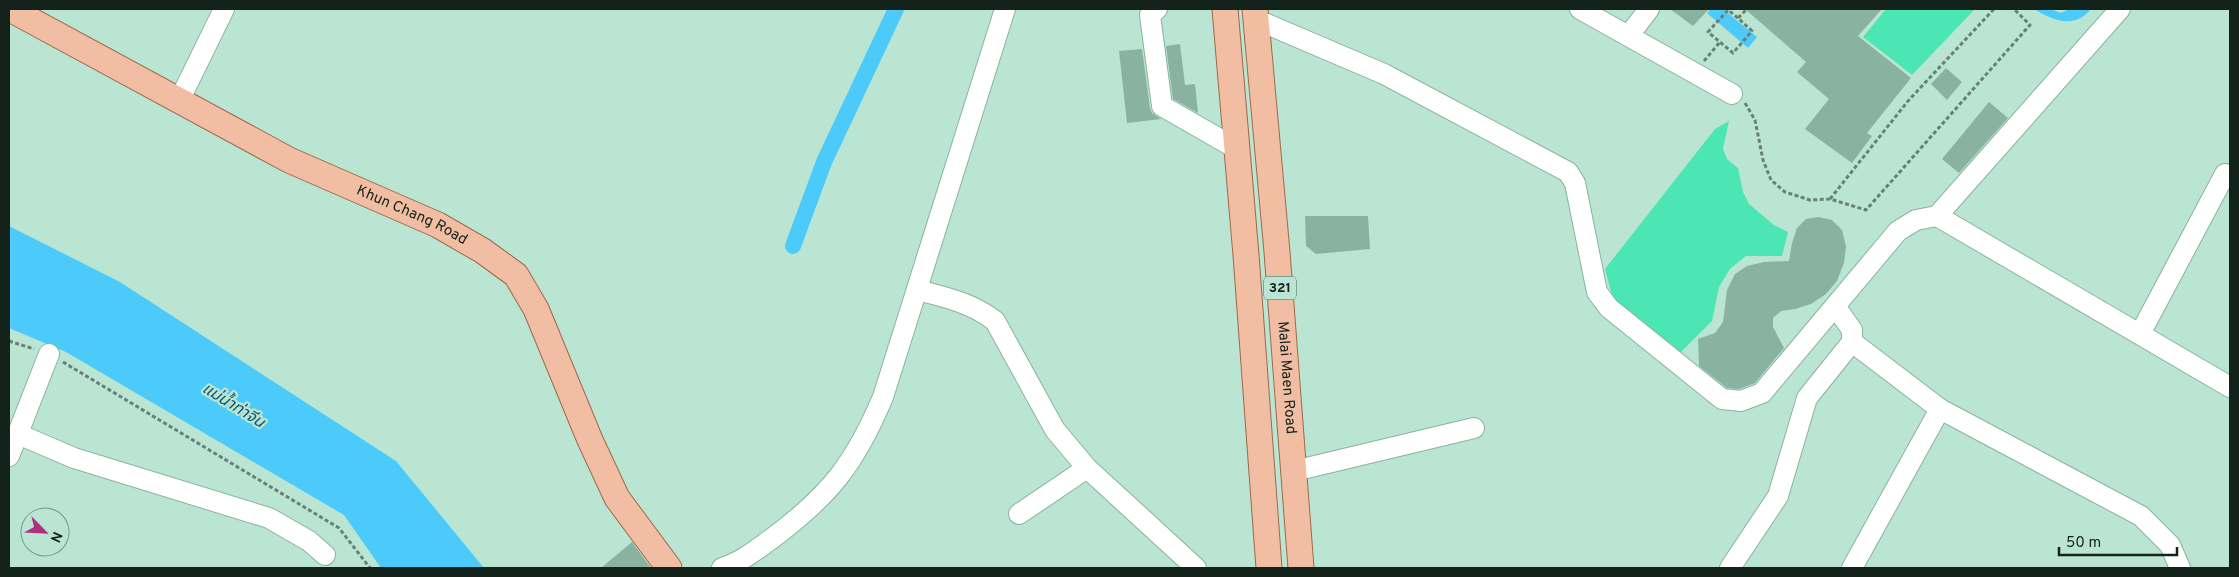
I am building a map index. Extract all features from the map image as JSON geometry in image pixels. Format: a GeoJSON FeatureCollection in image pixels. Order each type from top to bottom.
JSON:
{"type":"FeatureCollection","features":[{"type":"Feature","properties":{"kind":"main road","name":"Khun Chang Road"},"geometry":{"type":"LineString","coordinates":[[10,9],[289,160],[438,225],[483,251],[516,275],[536,309],[590,440],[617,498],[669,568]]}},
{"type":"Feature","properties":{"kind":"main road","name":"Malai Maen Road"},"geometry":{"type":"LineString","coordinates":[[1225,9],[1246,255],[1269,568]]}},
{"type":"Feature","properties":{"kind":"main road","name":"Malai Maen Road"},"geometry":{"type":"LineString","coordinates":[[1255,14],[1277,252],[1301,568]]}},
{"type":"Feature","properties":{"kind":"main road"},"geometry":{"type":"LineString","coordinates":[[1246,255],[1277,252]]}},
{"type":"Feature","properties":{"kind":"street"},"geometry":{"type":"LineString","coordinates":[[179,101],[224,9]]}},
{"type":"Feature","properties":{"kind":"street"},"geometry":{"type":"LineString","coordinates":[[722,568],[738,564],[801,516],[829,490],[857,453],[883,397],[1005,9]]}},
{"type":"Feature","properties":{"kind":"street"},"geometry":{"type":"LineString","coordinates":[[1157,9],[1150,16],[1162,106],[1237,149]]}},
{"type":"Feature","properties":{"kind":"street"},"geometry":{"type":"LineString","coordinates":[[1580,9],[1629,35],[1739,100]]}},
{"type":"Feature","properties":{"kind":"street"},"geometry":{"type":"LineString","coordinates":[[1629,35],[1649,9]]}},
{"type":"Feature","properties":{"kind":"street"},"geometry":{"type":"LineString","coordinates":[[1255,14],[1384,74],[1568,172],[1575,183],[1597,292],[1609,308],[1722,399],[1741,401],[1762,393],[1898,231],[1916,220],[1937,216],[2120,9]]}},
{"type":"Feature","properties":{"kind":"street"},"geometry":{"type":"LineString","coordinates":[[2140,334],[2225,174],[2230,177]]}},
{"type":"Feature","properties":{"kind":"street"},"geometry":{"type":"LineString","coordinates":[[1937,216],[2230,387]]}},
{"type":"Feature","properties":{"kind":"street"},"geometry":{"type":"LineString","coordinates":[[917,290],[959,301],[981,310],[995,321],[1055,430],[1087,468],[1196,568]]}},
{"type":"Feature","properties":{"kind":"street"},"geometry":{"type":"LineString","coordinates":[[1730,568],[1778,496],[1807,398],[1852,342],[1852,330],[1835,306]]}},
{"type":"Feature","properties":{"kind":"street"},"geometry":{"type":"LineString","coordinates":[[1852,342],[1940,409],[2142,516],[2170,546],[2180,568]]}},
{"type":"Feature","properties":{"kind":"street"},"geometry":{"type":"LineString","coordinates":[[9,456],[48,354]]}},
{"type":"Feature","properties":{"kind":"street"},"geometry":{"type":"LineString","coordinates":[[1852,568],[1940,409]]}},
{"type":"Feature","properties":{"kind":"street"},"geometry":{"type":"LineString","coordinates":[[1294,471],[1474,428]]}},
{"type":"Feature","properties":{"kind":"street"},"geometry":{"type":"LineString","coordinates":[[18,434],[74,458],[270,518],[309,541],[325,555]]}},
{"type":"Feature","properties":{"kind":"street"},"geometry":{"type":"LineString","coordinates":[[1019,514],[1087,468]]}},
{"type":"Feature","properties":{"kind":"path"},"geometry":{"type":"LineString","coordinates":[[1738,18],[1747,9]]}},
{"type":"Feature","properties":{"kind":"path"},"geometry":{"type":"LineString","coordinates":[[1830,199],[1908,101],[1994,9]]}},
{"type":"Feature","properties":{"kind":"path"},"geometry":{"type":"LineString","coordinates":[[1739,100],[1755,120],[1763,160],[1771,180],[1785,192],[1810,200],[1830,199],[1866,210],[2030,25],[2014,9]]}},
{"type":"Feature","properties":{"kind":"path"},"geometry":{"type":"LineString","coordinates":[[1728,10],[1738,18],[1752,31],[1733,53],[1708,32],[1728,10]]}},
{"type":"Feature","properties":{"kind":"path"},"geometry":{"type":"LineString","coordinates":[[1700,66],[1720,42]]}},
{"type":"Feature","properties":{"kind":"path"},"geometry":{"type":"LineString","coordinates":[[9,341],[48,354],[339,528],[370,568]]}},
{"type":"Feature","properties":{"kind":"green space"},"geometry":{"type":"Polygon","coordinates":[[[1886,9],[1975,9],[1912,75],[1863,37],[1886,9]]]}},
{"type":"Feature","properties":{"kind":"green space"},"geometry":{"type":"Polygon","coordinates":[[[1729,121],[1723,149],[1727,159],[1738,168],[1743,192],[1749,204],[1774,225],[1788,232],[1782,256],[1746,256],[1730,269],[1719,287],[1712,321],[1679,354],[1613,299],[1605,269],[1715,129],[1729,121]]]}},
{"type":"Feature","properties":{"kind":"water"},"geometry":{"type":"Polygon","coordinates":[[[1711,9],[1723,9],[1757,37],[1748,48],[1707,13],[1711,9]]]}},
{"type":"Feature","properties":{"kind":"water"},"geometry":{"type":"Polygon","coordinates":[[[2034,9],[2050,9],[2061,13],[2069,9],[2091,9],[2078,19],[2064,21],[2056,20],[2034,9]]]}},
{"type":"Feature","properties":{"kind":"water","name":"แม่น้ำท่าจีน"},"geometry":{"type":"Polygon","coordinates":[[[9,226],[120,282],[396,461],[484,568],[381,568],[344,515],[66,352],[9,328],[9,226]]]}},
{"type":"Feature","properties":{"kind":"building"},"geometry":{"type":"Polygon","coordinates":[[[1670,9],[1709,9],[1693,26],[1670,9]]]}},
{"type":"Feature","properties":{"kind":"building"},"geometry":{"type":"Polygon","coordinates":[[[1745,9],[1882,9],[1858,36],[1911,78],[1867,133],[1872,136],[1852,163],[1805,129],[1829,99],[1797,72],[1806,62],[1745,9]]]}},
{"type":"Feature","properties":{"kind":"building"},"geometry":{"type":"Polygon","coordinates":[[[1180,44],[1185,85],[1195,84],[1198,113],[1173,99],[1166,46],[1180,44]]]}},
{"type":"Feature","properties":{"kind":"building"},"geometry":{"type":"Polygon","coordinates":[[[1142,49],[1150,108],[1152,113],[1161,119],[1127,123],[1119,51],[1142,49]]]}},
{"type":"Feature","properties":{"kind":"building"},"geometry":{"type":"Polygon","coordinates":[[[1946,68],[1962,82],[1947,100],[1931,84],[1946,68]]]}},
{"type":"Feature","properties":{"kind":"building"},"geometry":{"type":"Polygon","coordinates":[[[1989,102],[2008,118],[1959,173],[1942,159],[1989,102]]]}},
{"type":"Feature","properties":{"kind":"building"},"geometry":{"type":"Polygon","coordinates":[[[1305,216],[1368,216],[1370,249],[1316,254],[1306,246],[1305,216]]]}},
{"type":"Feature","properties":{"kind":"building"},"geometry":{"type":"Polygon","coordinates":[[[1818,217],[1832,220],[1842,230],[1846,247],[1844,263],[1837,281],[1826,294],[1811,304],[1781,311],[1773,318],[1773,327],[1784,348],[1755,383],[1739,389],[1727,388],[1699,366],[1698,339],[1715,333],[1723,322],[1727,290],[1735,274],[1747,266],[1764,262],[1789,261],[1797,228],[1806,219],[1818,217]]]}},
{"type":"Feature","properties":{"kind":"building"},"geometry":{"type":"Polygon","coordinates":[[[632,542],[651,568],[601,568],[632,542]]]}},
{"type":"Feature","properties":{"kind":"waterway"},"geometry":{"type":"LineString","coordinates":[[793,246],[824,162],[896,9]]}}]}
